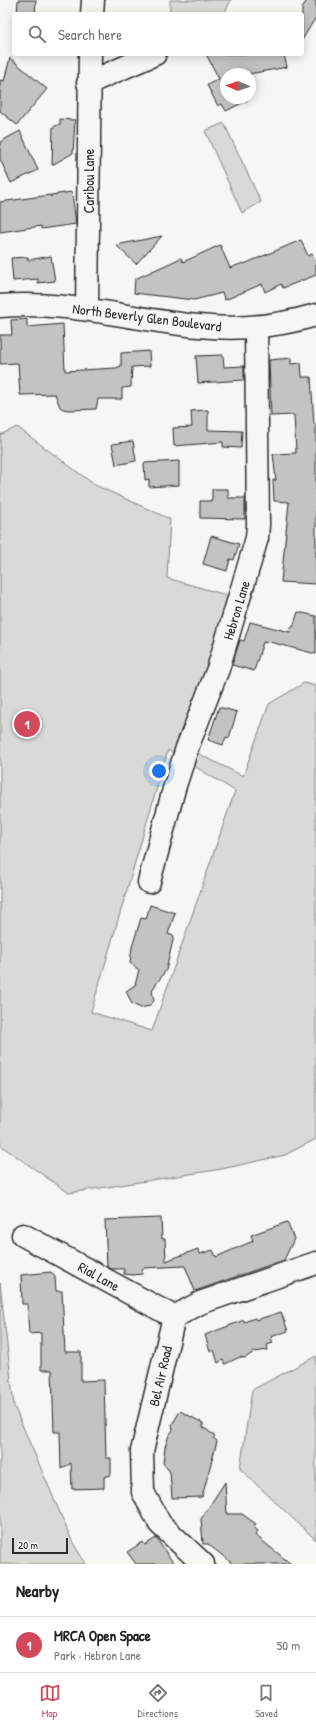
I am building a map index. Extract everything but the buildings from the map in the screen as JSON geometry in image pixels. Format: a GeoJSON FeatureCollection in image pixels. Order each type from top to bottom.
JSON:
{"type":"FeatureCollection","features":[{"type":"Feature","properties":{"kind":"street"},"geometry":{"type":"LineString","coordinates":[[92,12],[93,0]]}},
{"type":"Feature","properties":{"kind":"street","name":"Caribou Lane"},"geometry":{"type":"LineString","coordinates":[[87,309],[88,83],[90,56]]}},
{"type":"Feature","properties":{"kind":"street"},"geometry":{"type":"LineString","coordinates":[[88,83],[150,56]]}},
{"type":"Feature","properties":{"kind":"street","name":"North Beverly Glen Boulevard"},"geometry":{"type":"LineString","coordinates":[[0,306],[14,305],[87,309],[199,326],[256,327],[316,315]]}},
{"type":"Feature","properties":{"kind":"street","name":"Hebron Lane"},"geometry":{"type":"LineString","coordinates":[[149,882],[174,789],[187,748],[218,669],[256,538],[258,525],[256,327]]}},
{"type":"Feature","properties":{"kind":"street","name":"Rial Lane"},"geometry":{"type":"LineString","coordinates":[[23,1235],[174,1317]]}},
{"type":"Feature","properties":{"kind":"street"},"geometry":{"type":"LineString","coordinates":[[174,1317],[200,1303],[316,1263]]}},
{"type":"Feature","properties":{"kind":"street","name":"Bel Air Road"},"geometry":{"type":"LineString","coordinates":[[174,1317],[142,1452],[143,1492],[160,1524],[203,1564]]}},
{"type":"Feature","properties":{"kind":"shaded area"},"geometry":{"type":"Polygon","coordinates":[[[170,0],[231,0],[225,12],[170,12],[170,0]]]}},
{"type":"Feature","properties":{"kind":"shaded area"},"geometry":{"type":"Polygon","coordinates":[[[224,123],[261,202],[242,213],[205,131],[224,123]]]}},
{"type":"Feature","properties":{"kind":"shaded area"},"geometry":{"type":"Polygon","coordinates":[[[17,427],[95,485],[170,519],[167,578],[240,599],[187,748],[243,776],[269,704],[304,683],[316,686],[316,1139],[285,1155],[222,1169],[69,1193],[0,1145],[0,435],[17,427]],[[168,750],[91,1012],[152,1031],[235,791],[168,750]]]}},
{"type":"Feature","properties":{"kind":"shaded area"},"geometry":{"type":"Polygon","coordinates":[[[0,1283],[14,1406],[73,1543],[86,1564],[0,1564],[0,1283]]]}},
{"type":"Feature","properties":{"kind":"shaded area"},"geometry":{"type":"Polygon","coordinates":[[[316,1356],[316,1540],[240,1469],[252,1390],[316,1356]]]}},
{"type":"Feature","properties":{"kind":"place","name":"MRCA Open Space"},"geometry":{"type":"Point","coordinates":[27,724]}}]}
